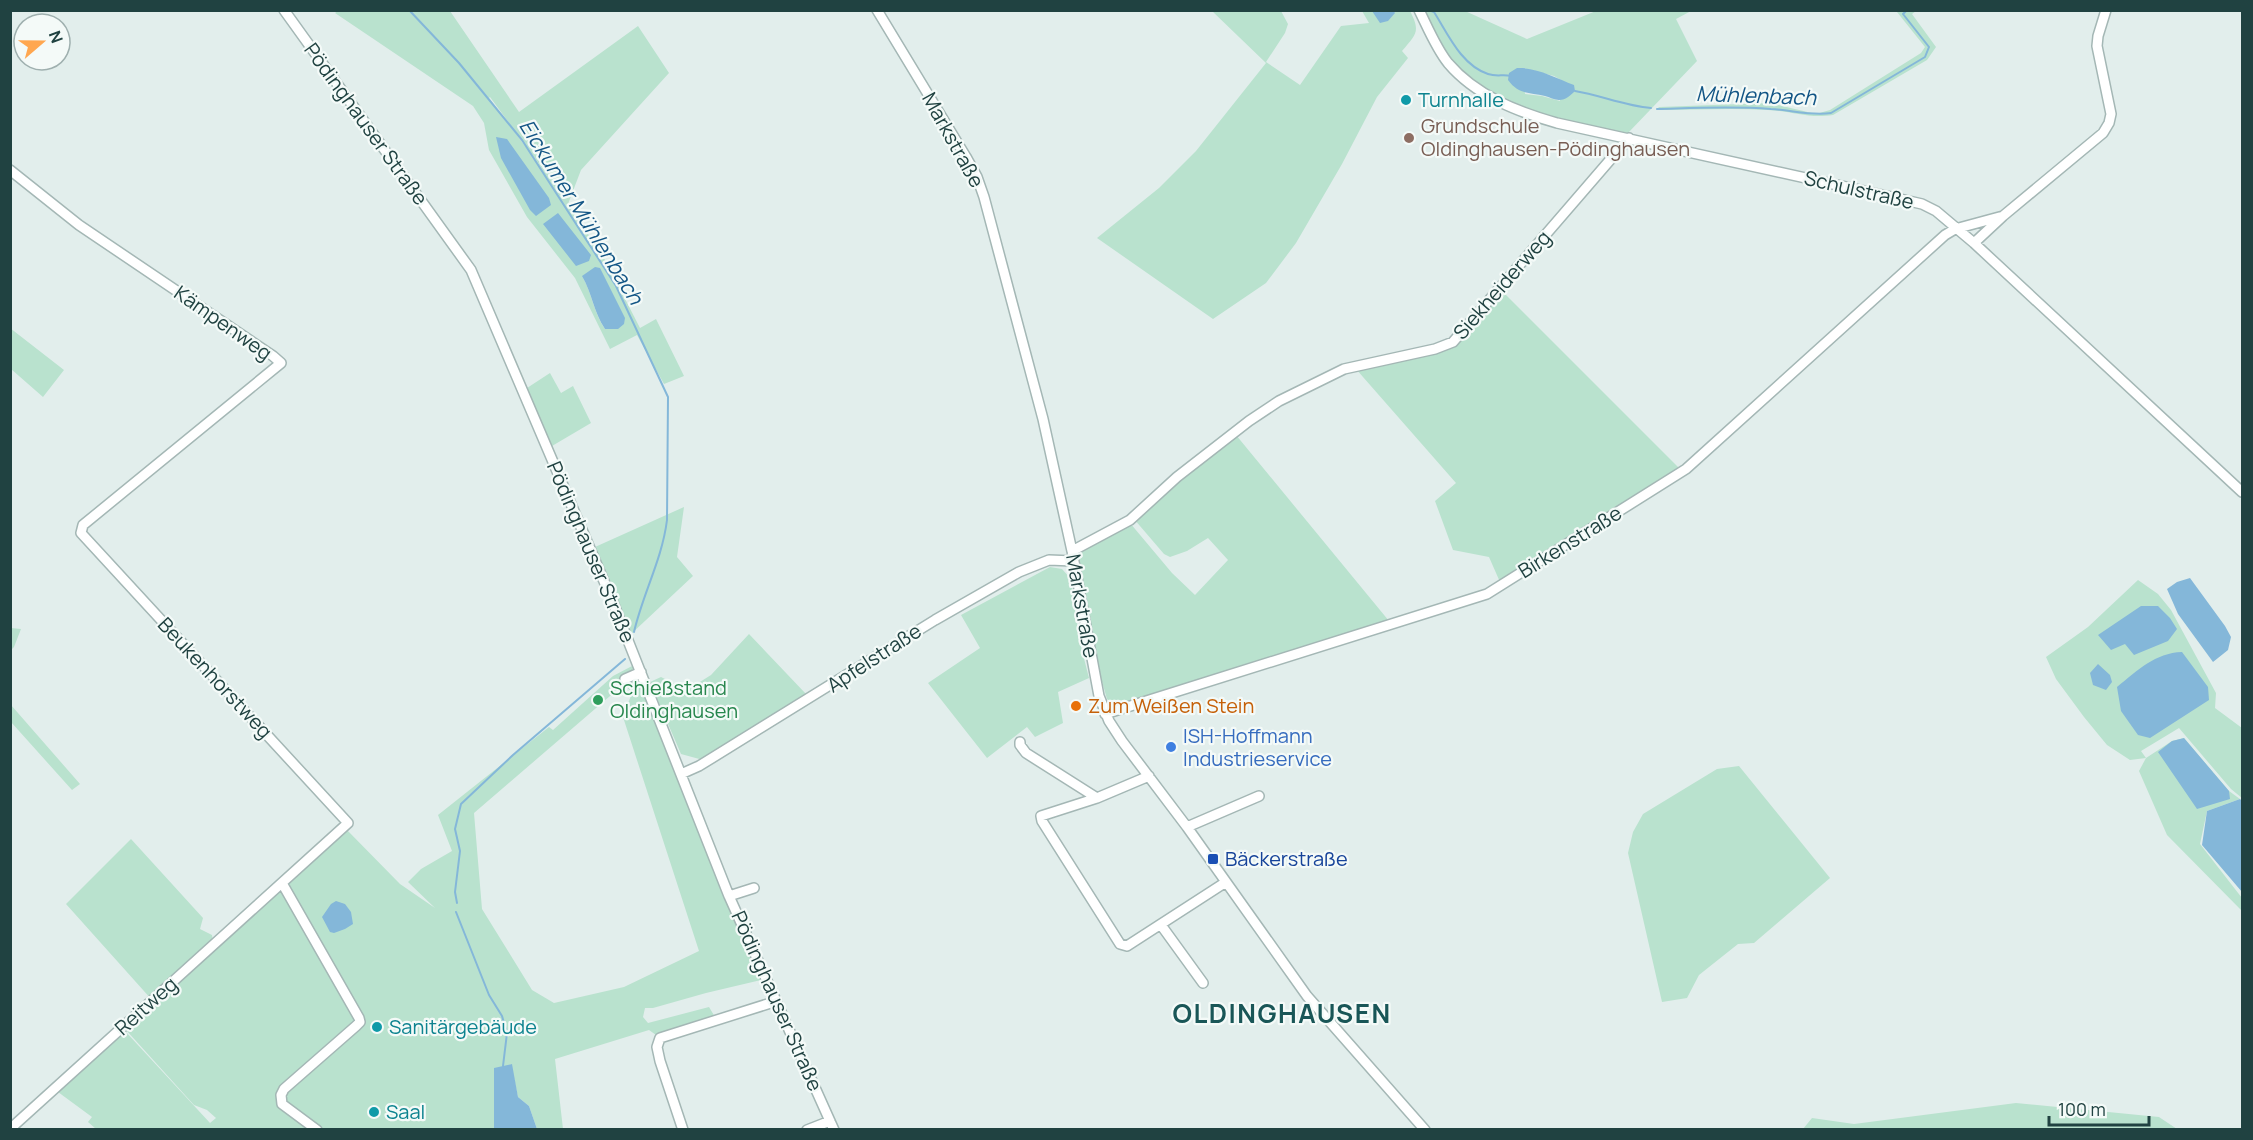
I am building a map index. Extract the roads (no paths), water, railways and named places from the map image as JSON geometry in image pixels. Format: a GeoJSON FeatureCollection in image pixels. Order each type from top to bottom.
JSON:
{"type":"FeatureCollection","features":[{"type":"Feature","properties":{"kind":"street","name":"Pödinghauser Straße"},"geometry":{"type":"LineString","coordinates":[[284,10],[471,270],[641,672],[729,896],[832,1125]]}},
{"type":"Feature","properties":{"kind":"street","name":"Markstraße"},"geometry":{"type":"LineString","coordinates":[[877,10],[966,157],[984,196],[1043,419],[1099,696],[1105,714],[1113,729],[1187,827],[1314,1005],[1425,1130]]}},
{"type":"Feature","properties":{"kind":"street","name":"Schulstraße"},"geometry":{"type":"LineString","coordinates":[[1419,10],[1448,63],[1469,82],[1499,103],[1522,113],[1557,123],[1922,204],[1936,211],[1974,243],[2242,492]]}},
{"type":"Feature","properties":{"kind":"street"},"geometry":{"type":"LineString","coordinates":[[1974,243],[2103,133],[2109,123],[2111,114],[2097,46],[2106,10]]}},
{"type":"Feature","properties":{"kind":"street","name":"Siekheiderweg"},"geometry":{"type":"LineString","coordinates":[[1072,556],[1130,520],[1177,477],[1279,400],[1344,369],[1435,349],[1454,342],[1629,138]]}},
{"type":"Feature","properties":{"kind":"street","name":"Kämpenweg"},"geometry":{"type":"LineString","coordinates":[[10,170],[79,225],[281,363],[83,525],[81,533]]}},
{"type":"Feature","properties":{"kind":"street"},"geometry":{"type":"LineString","coordinates":[[1955,229],[2003,216]]}},
{"type":"Feature","properties":{"kind":"street","name":"Birkenstraße"},"geometry":{"type":"LineString","coordinates":[[1105,714],[1487,594],[1686,469],[1945,235],[1955,229]]}},
{"type":"Feature","properties":{"kind":"street","name":"Beukenhorstweg"},"geometry":{"type":"LineString","coordinates":[[81,533],[348,823]]}},
{"type":"Feature","properties":{"kind":"street","name":"Apfelstraße"},"geometry":{"type":"LineString","coordinates":[[681,774],[699,766],[935,620],[1019,572],[1049,560],[1072,556]]}},
{"type":"Feature","properties":{"kind":"street"},"geometry":{"type":"LineString","coordinates":[[625,679],[641,672]]}},
{"type":"Feature","properties":{"kind":"street"},"geometry":{"type":"LineString","coordinates":[[1020,742],[1026,753],[1097,798]]}},
{"type":"Feature","properties":{"kind":"street"},"geometry":{"type":"LineString","coordinates":[[1149,776],[1097,798],[1041,816],[1119,944],[1124,947],[1226,882]]}},
{"type":"Feature","properties":{"kind":"street"},"geometry":{"type":"LineString","coordinates":[[1187,827],[1258,796]]}},
{"type":"Feature","properties":{"kind":"street","name":"Reitweg"},"geometry":{"type":"LineString","coordinates":[[10,1129],[348,823]]}},
{"type":"Feature","properties":{"kind":"street"},"geometry":{"type":"LineString","coordinates":[[282,883],[360,1022],[284,1089],[281,1095],[282,1104],[317,1130]]}},
{"type":"Feature","properties":{"kind":"street"},"geometry":{"type":"LineString","coordinates":[[729,896],[754,888]]}},
{"type":"Feature","properties":{"kind":"street"},"geometry":{"type":"LineString","coordinates":[[1161,925],[1203,983]]}},
{"type":"Feature","properties":{"kind":"street"},"geometry":{"type":"LineString","coordinates":[[683,1130],[660,1061],[657,1047],[660,1038],[777,1001]]}},
{"type":"Feature","properties":{"kind":"street"},"geometry":{"type":"LineString","coordinates":[[807,1130],[832,1125]]}},
{"type":"Feature","properties":{"kind":"water"},"geometry":{"type":"Polygon","coordinates":[[[1372,11],[1394,11],[1395,13],[1388,21],[1380,23],[1372,11]]]}},
{"type":"Feature","properties":{"kind":"water"},"geometry":{"type":"Polygon","coordinates":[[[1517,68],[1531,69],[1553,76],[1574,85],[1575,91],[1570,96],[1559,100],[1520,91],[1508,80],[1509,73],[1517,68]]]}},
{"type":"Feature","properties":{"kind":"water"},"geometry":{"type":"Polygon","coordinates":[[[496,137],[507,139],[549,198],[551,205],[536,216],[530,210],[501,158],[496,137]]]}},
{"type":"Feature","properties":{"kind":"water"},"geometry":{"type":"Polygon","coordinates":[[[558,213],[591,255],[589,261],[576,266],[543,224],[558,213]]]}},
{"type":"Feature","properties":{"kind":"water"},"geometry":{"type":"Polygon","coordinates":[[[595,267],[600,268],[625,318],[624,324],[618,329],[605,329],[582,276],[595,267]]]}},
{"type":"Feature","properties":{"kind":"water"},"geometry":{"type":"Polygon","coordinates":[[[2190,578],[2231,637],[2228,650],[2213,662],[2178,614],[2167,589],[2177,582],[2190,578]]]}},
{"type":"Feature","properties":{"kind":"water"},"geometry":{"type":"Polygon","coordinates":[[[2141,606],[2158,606],[2177,629],[2168,641],[2134,655],[2125,644],[2111,650],[2098,635],[2141,606]]]}},
{"type":"Feature","properties":{"kind":"water"},"geometry":{"type":"Polygon","coordinates":[[[2182,652],[2208,687],[2209,700],[2150,738],[2138,735],[2121,711],[2117,687],[2155,659],[2182,652]]]}},
{"type":"Feature","properties":{"kind":"water"},"geometry":{"type":"Polygon","coordinates":[[[2098,664],[2110,675],[2112,682],[2106,690],[2093,685],[2090,673],[2098,664]]]}},
{"type":"Feature","properties":{"kind":"water"},"geometry":{"type":"Polygon","coordinates":[[[2184,738],[2229,791],[2230,799],[2197,809],[2158,752],[2172,741],[2184,738]]]}},
{"type":"Feature","properties":{"kind":"water"},"geometry":{"type":"Polygon","coordinates":[[[2240,799],[2242,801],[2242,892],[2202,845],[2207,811],[2240,799]]]}},
{"type":"Feature","properties":{"kind":"water"},"geometry":{"type":"Polygon","coordinates":[[[336,901],[345,904],[351,912],[353,924],[334,933],[330,932],[322,917],[336,901]]]}},
{"type":"Feature","properties":{"kind":"water"},"geometry":{"type":"Polygon","coordinates":[[[512,1064],[518,1097],[529,1106],[537,1129],[494,1129],[494,1068],[512,1064]]]}},
{"type":"Feature","properties":{"kind":"waterway","name":"Eickumer Mühlenbach"},"geometry":{"type":"LineString","coordinates":[[409,10],[459,63],[522,140],[616,286],[668,397],[665,535],[634,632]]}},
{"type":"Feature","properties":{"kind":"waterway","name":"Mühlenbach"},"geometry":{"type":"LineString","coordinates":[[1429,10],[1434,12],[1456,48],[1470,64],[1488,74],[1511,76]]}},
{"type":"Feature","properties":{"kind":"waterway","name":"Mühlenbach"},"geometry":{"type":"LineString","coordinates":[[1657,109],[1742,108],[1816,114],[1831,113],[1925,57],[1929,47],[1903,14],[1907,10]]}},
{"type":"Feature","properties":{"kind":"waterway","name":"Mühlenbach"},"geometry":{"type":"LineString","coordinates":[[1575,91],[1651,108]]}},
{"type":"Feature","properties":{"kind":"waterway","name":"Eickumer Mühlenbach"},"geometry":{"type":"LineString","coordinates":[[457,903],[455,892],[460,851],[455,829],[461,804],[513,755],[625,659]]}},
{"type":"Feature","properties":{"kind":"waterway","name":"Eickumer Mühlenbach"},"geometry":{"type":"LineString","coordinates":[[456,912],[489,995],[502,1016],[507,1033],[503,1066]]}},
{"type":"Feature","properties":{"kind":"place","name":"Turnhalle"},"geometry":{"type":"Point","coordinates":[1406,100]}},
{"type":"Feature","properties":{"kind":"place","name":"Grundschule Oldinghausen-Pödinghausen"},"geometry":{"type":"Point","coordinates":[1409,138]}},
{"type":"Feature","properties":{"kind":"place","name":"Schießstand Oldinghausen"},"geometry":{"type":"Point","coordinates":[598,700]}},
{"type":"Feature","properties":{"kind":"place","name":"Zum Weißen Stein"},"geometry":{"type":"Point","coordinates":[1076,706]}},
{"type":"Feature","properties":{"kind":"place","name":"ISH-Hoffmann Industrieservice"},"geometry":{"type":"Point","coordinates":[1171,747]}},
{"type":"Feature","properties":{"kind":"place","name":"Bäckerstraße"},"geometry":{"type":"Point","coordinates":[1213,859]}},
{"type":"Feature","properties":{"kind":"place","name":"Sanitärgebäude"},"geometry":{"type":"Point","coordinates":[377,1027]}},
{"type":"Feature","properties":{"kind":"place","name":"Saal"},"geometry":{"type":"Point","coordinates":[374,1112]}},
{"type":"Feature","properties":{"kind":"district","name":"OLDINGHAUSEN"},"geometry":{"type":"Point","coordinates":[1282,1014]}}]}
